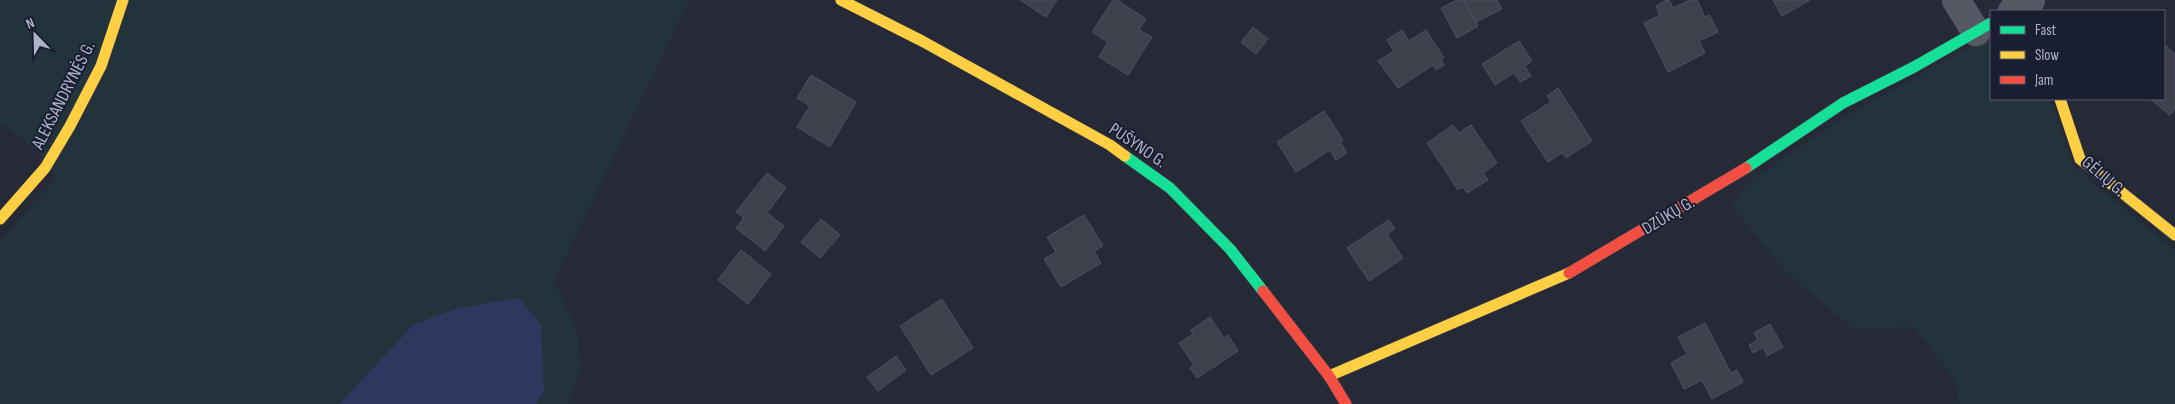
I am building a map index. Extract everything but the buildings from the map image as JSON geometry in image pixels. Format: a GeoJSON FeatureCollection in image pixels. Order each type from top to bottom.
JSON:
{"type":"FeatureCollection","features":[{"type":"Feature","properties":{"kind":"street","name":"ALEKSANDRYNĖS G."},"geometry":{"type":"LineString","coordinates":[[0,219],[45,168],[70,126],[101,66],[122,0]]}},
{"type":"Feature","properties":{"kind":"street","name":"PUŠYNO G."},"geometry":{"type":"LineString","coordinates":[[841,0],[922,40],[1110,145],[1170,188],[1230,249],[1328,376],[1346,404]]}},
{"type":"Feature","properties":{"kind":"street"},"geometry":{"type":"LineString","coordinates":[[1956,0],[1984,28]]}},
{"type":"Feature","properties":{"kind":"street","name":"DZŪKŲ G."},"geometry":{"type":"LineString","coordinates":[[1328,376],[1572,272],[1744,169],[1843,103],[1984,28]]}},
{"type":"Feature","properties":{"kind":"street","name":"GĖLIŲ G."},"geometry":{"type":"LineString","coordinates":[[2060,100],[2080,159],[2175,234]]}},
{"type":"Feature","properties":{"kind":"shaded area"},"geometry":{"type":"Polygon","coordinates":[[[0,0],[689,0],[554,281],[576,329],[581,364],[569,404],[536,404],[544,391],[414,324],[339,404],[0,404],[0,242],[56,178],[36,150],[0,121],[0,0]]]}},
{"type":"Feature","properties":{"kind":"shaded area"},"geometry":{"type":"Polygon","coordinates":[[[1990,36],[1990,100],[2050,100],[2072,165],[2175,251],[2175,404],[1959,404],[1956,380],[1914,327],[1853,328],[1785,271],[1732,206],[1749,182],[1848,115],[1990,36]]]}},
{"type":"Feature","properties":{"kind":"water"},"geometry":{"type":"Polygon","coordinates":[[[519,298],[541,324],[544,391],[536,404],[339,404],[414,324],[462,307],[519,298]]]}},
{"type":"Feature","properties":{"kind":"traffic: fast"},"geometry":{"type":"LineString","coordinates":[[1746,168],[1843,103],[1914,67],[1990,24]]}},
{"type":"Feature","properties":{"kind":"traffic: fast"},"geometry":{"type":"LineString","coordinates":[[1125,156],[1170,188],[1230,249],[1263,291]]}},
{"type":"Feature","properties":{"kind":"traffic: slow"},"geometry":{"type":"LineString","coordinates":[[0,219],[45,168],[70,126],[101,66],[123,0]]}},
{"type":"Feature","properties":{"kind":"traffic: slow"},"geometry":{"type":"LineString","coordinates":[[841,0],[922,41],[1110,145],[1125,156]]}},
{"type":"Feature","properties":{"kind":"traffic: slow"},"geometry":{"type":"LineString","coordinates":[[2060,100],[2080,159],[2175,235]]}},
{"type":"Feature","properties":{"kind":"traffic: slow"},"geometry":{"type":"LineString","coordinates":[[1329,376],[1569,273]]}},
{"type":"Feature","properties":{"kind":"traffic: jam"},"geometry":{"type":"LineString","coordinates":[[1569,273],[1746,168]]}},
{"type":"Feature","properties":{"kind":"traffic: jam"},"geometry":{"type":"LineString","coordinates":[[1263,291],[1329,376],[1346,404]]}}]}
